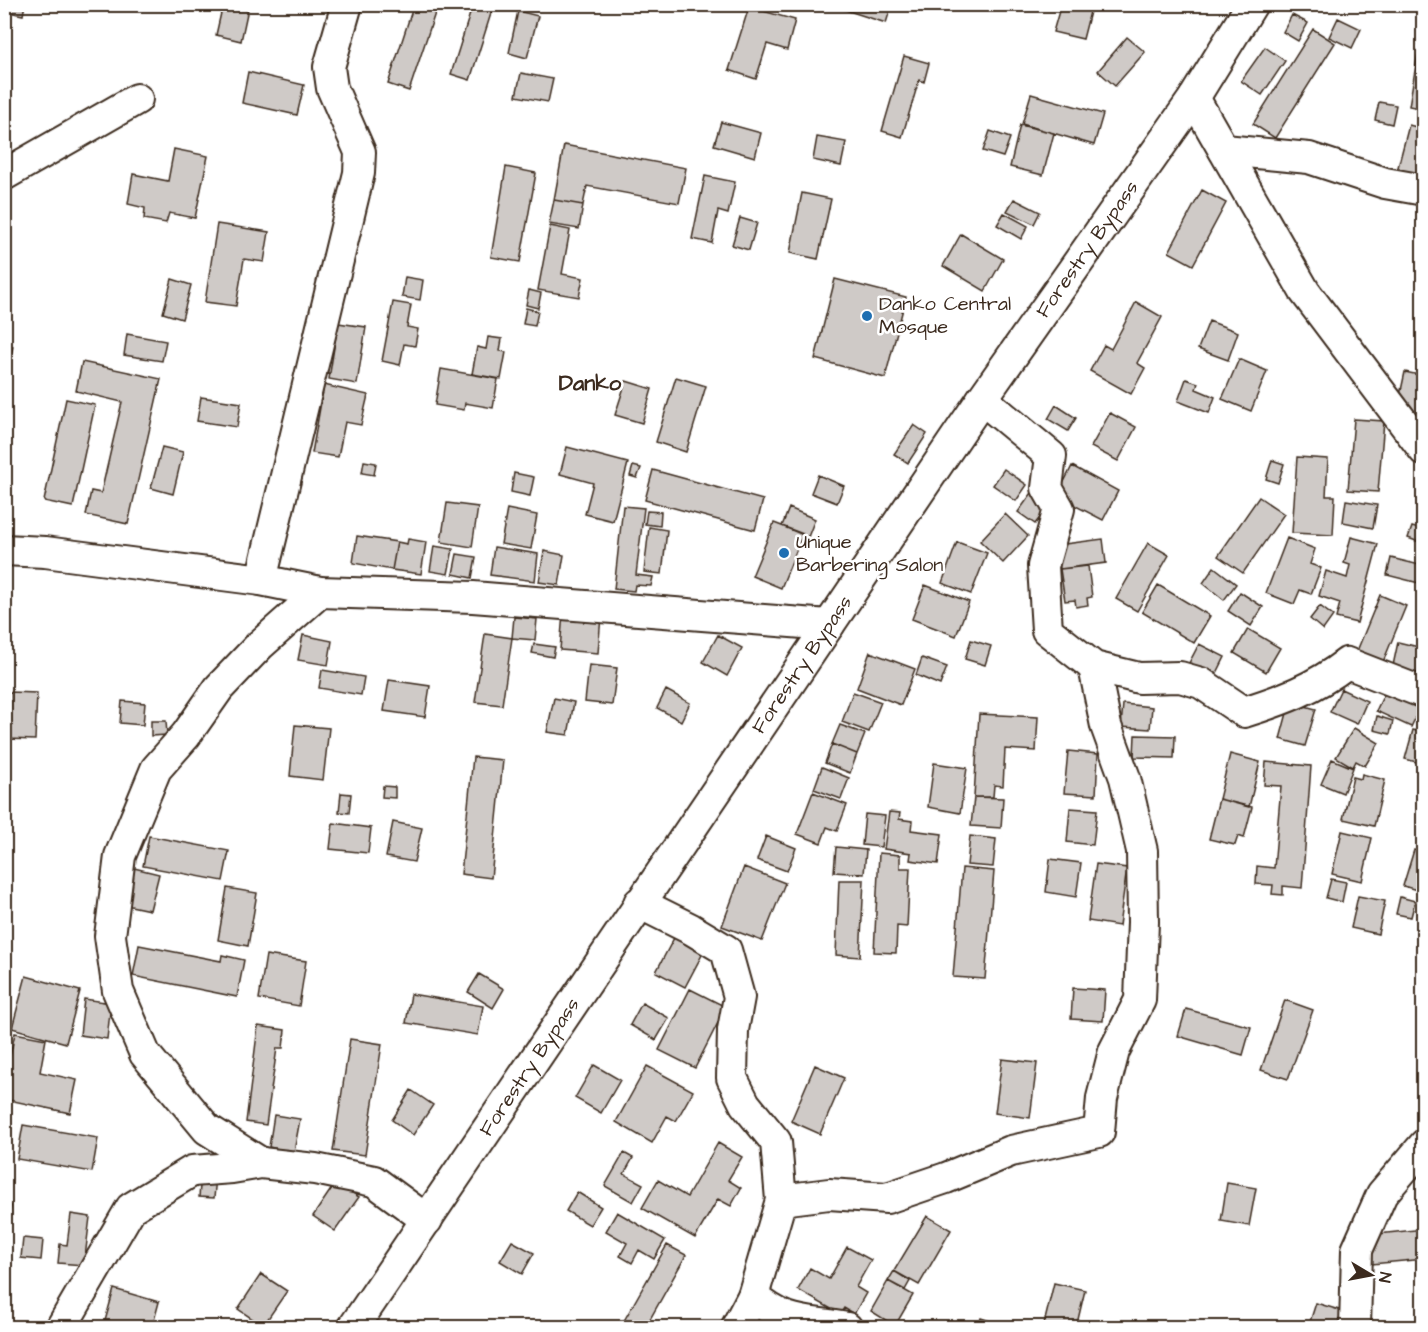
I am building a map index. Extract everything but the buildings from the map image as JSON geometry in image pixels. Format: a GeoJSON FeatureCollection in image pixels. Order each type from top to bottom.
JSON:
{"type":"FeatureCollection","features":[{"type":"Feature","properties":{"kind":"street"},"geometry":{"type":"LineString","coordinates":[[261,580],[359,173],[360,152],[332,88],[328,67],[347,4]]}},
{"type":"Feature","properties":{"kind":"street","name":"Forestry Bypass"},"geometry":{"type":"LineString","coordinates":[[353,1328],[982,399],[1194,98],[1252,4]]}},
{"type":"Feature","properties":{"kind":"street"},"geometry":{"type":"LineString","coordinates":[[1194,98],[1305,292],[1424,450]]}},
{"type":"Feature","properties":{"kind":"street"},"geometry":{"type":"LineString","coordinates":[[4,175],[137,99]]}},
{"type":"Feature","properties":{"kind":"street"},"geometry":{"type":"LineString","coordinates":[[1224,150],[1309,158],[1385,183],[1424,190]]}},
{"type":"Feature","properties":{"kind":"street"},"geometry":{"type":"LineString","coordinates":[[982,399],[1051,456],[1047,488],[1059,509],[1043,566],[1047,630],[1094,667],[1139,678],[1180,677],[1202,683],[1244,712],[1289,698],[1325,680],[1347,663],[1424,693]]}},
{"type":"Feature","properties":{"kind":"street"},"geometry":{"type":"LineString","coordinates":[[4,550],[45,552],[261,580],[320,592],[473,597],[829,625]]}},
{"type":"Feature","properties":{"kind":"street"},"geometry":{"type":"LineString","coordinates":[[261,1163],[207,1129],[145,1054],[117,991],[110,936],[120,856],[156,769],[186,735],[219,688],[260,645],[320,592]]}},
{"type":"Feature","properties":{"kind":"street"},"geometry":{"type":"LineString","coordinates":[[781,1200],[829,1194],[887,1198],[946,1178],[1011,1151],[1099,1132],[1102,1098],[1114,1051],[1140,999],[1143,922],[1142,851],[1125,778],[1106,726],[1094,667]]}},
{"type":"Feature","properties":{"kind":"street"},"geometry":{"type":"LineString","coordinates":[[639,903],[691,929],[726,950],[739,997],[733,1030],[732,1078],[745,1104],[776,1142],[781,1200],[753,1296],[736,1328]]}},
{"type":"Feature","properties":{"kind":"street"},"geometry":{"type":"LineString","coordinates":[[1355,1328],[1357,1250],[1382,1194],[1424,1145]]}},
{"type":"Feature","properties":{"kind":"street"},"geometry":{"type":"LineString","coordinates":[[62,1328],[131,1208],[192,1171],[261,1163],[315,1169],[374,1181],[427,1220]]}},
{"type":"Feature","properties":{"kind":"street"},"geometry":{"type":"LineString","coordinates":[[753,1296],[771,1311],[787,1319],[847,1328]]}},
{"type":"Feature","properties":{"kind":"place","name":"Danko Central Mosque"},"geometry":{"type":"Point","coordinates":[867,316]}},
{"type":"Feature","properties":{"kind":"place","name":"Unique Barbering Salon"},"geometry":{"type":"Point","coordinates":[784,553]}},
{"type":"Feature","properties":{"kind":"district","name":"Danko"},"geometry":{"type":"Point","coordinates":[590,383]}}]}
